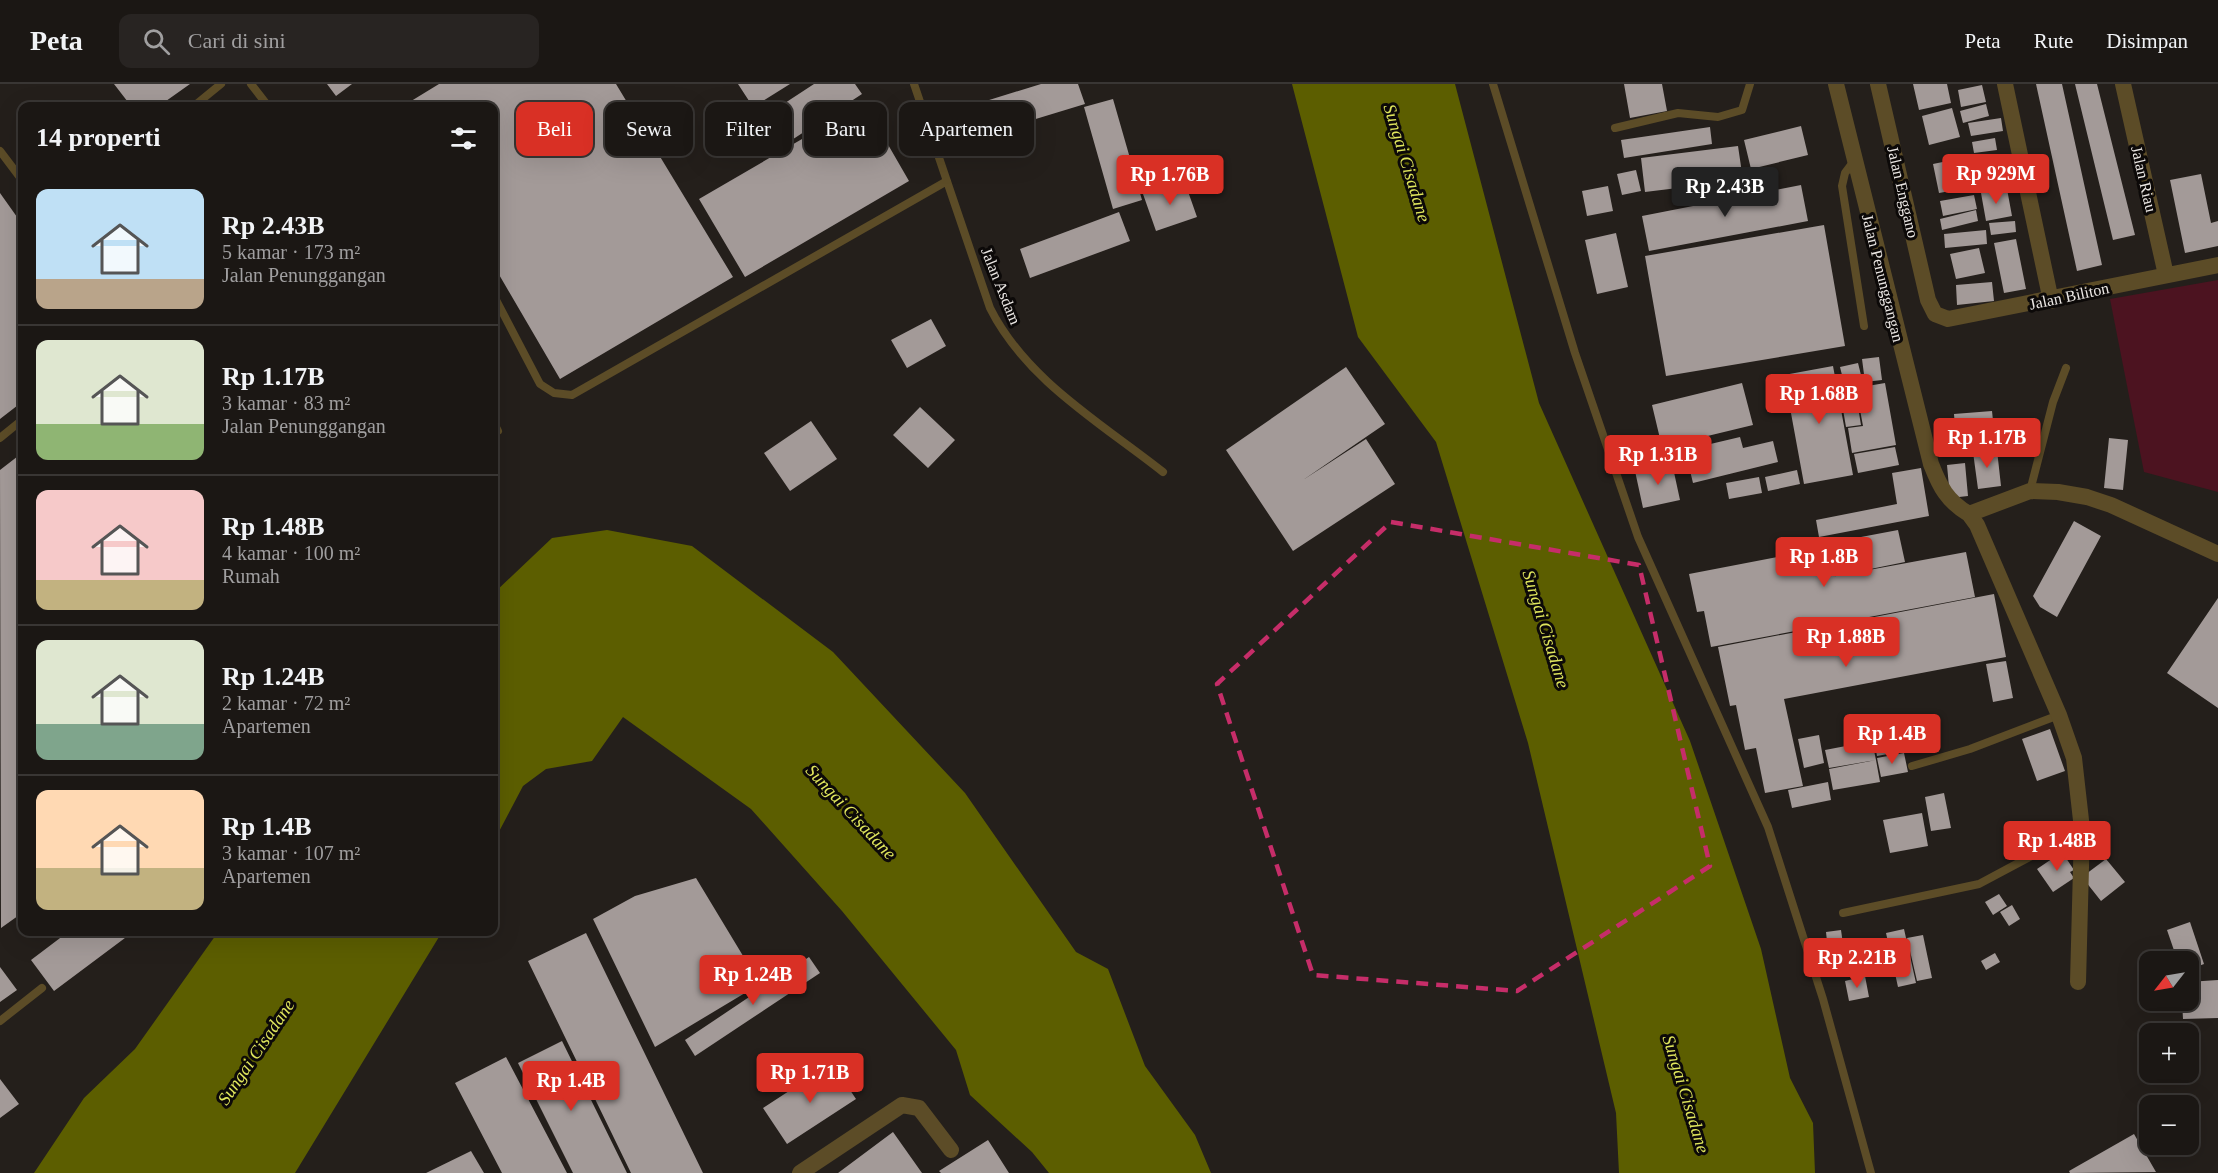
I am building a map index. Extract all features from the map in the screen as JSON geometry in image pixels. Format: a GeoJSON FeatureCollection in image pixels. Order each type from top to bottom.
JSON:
{"type":"FeatureCollection","features":[{"type":"Feature","properties":{"kind":"street","name":"Jalan Penunggangan"},"geometry":{"type":"LineString","coordinates":[[1836,84],[1931,464],[1941,490],[1953,504],[1969,514]]}},
{"type":"Feature","properties":{"kind":"street","name":"Jalan Enggano"},"geometry":{"type":"LineString","coordinates":[[1878,84],[1928,300]]}},
{"type":"Feature","properties":{"kind":"street"},"geometry":{"type":"LineString","coordinates":[[2005,84],[2051,301]]}},
{"type":"Feature","properties":{"kind":"street","name":"Jalan Riau"},"geometry":{"type":"LineString","coordinates":[[2123,84],[2166,275]]}},
{"type":"Feature","properties":{"kind":"street","name":"Jalan Biliton"},"geometry":{"type":"LineString","coordinates":[[1928,300],[1935,314],[1948,319],[2051,301],[2218,265]]}},
{"type":"Feature","properties":{"kind":"street"},"geometry":{"type":"LineString","coordinates":[[2078,982],[2082,829],[2074,758],[2059,715],[1977,525],[1969,514],[2030,490],[2087,497],[2218,554]]}},
{"type":"Feature","properties":{"kind":"street"},"geometry":{"type":"LineString","coordinates":[[800,1173],[902,1105],[919,1108],[951,1150]]}},
{"type":"Feature","properties":{"kind":"lane"},"geometry":{"type":"LineString","coordinates":[[199,102],[221,84]]}},
{"type":"Feature","properties":{"kind":"lane"},"geometry":{"type":"LineString","coordinates":[[251,84],[265,102]]}},
{"type":"Feature","properties":{"kind":"lane","name":"Jalan Asdam"},"geometry":{"type":"LineString","coordinates":[[914,84],[990,308],[1003,334],[1039,375],[1163,472]]}},
{"type":"Feature","properties":{"kind":"lane"},"geometry":{"type":"LineString","coordinates":[[1493,84],[1575,353],[1638,537],[1768,827],[1823,999],[1871,1173]]}},
{"type":"Feature","properties":{"kind":"lane"},"geometry":{"type":"LineString","coordinates":[[1615,128],[1678,113],[1718,117],[1742,110],[1750,84]]}},
{"type":"Feature","properties":{"kind":"lane"},"geometry":{"type":"LineString","coordinates":[[0,151],[18,175]]}},
{"type":"Feature","properties":{"kind":"lane"},"geometry":{"type":"LineString","coordinates":[[1854,161],[1845,173],[1842,186],[1864,326]]}},
{"type":"Feature","properties":{"kind":"lane"},"geometry":{"type":"LineString","coordinates":[[498,304],[540,384],[554,393],[572,395],[946,181]]}},
{"type":"Feature","properties":{"kind":"lane"},"geometry":{"type":"LineString","coordinates":[[2030,490],[2054,402],[2066,368]]}},
{"type":"Feature","properties":{"kind":"lane"},"geometry":{"type":"LineString","coordinates":[[0,438],[18,423]]}},
{"type":"Feature","properties":{"kind":"lane"},"geometry":{"type":"LineString","coordinates":[[1912,766],[1970,749],[2059,715]]}},
{"type":"Feature","properties":{"kind":"lane"},"geometry":{"type":"LineString","coordinates":[[1843,913],[1979,884],[2082,829]]}},
{"type":"Feature","properties":{"kind":"lane"},"geometry":{"type":"LineString","coordinates":[[0,1021],[42,988]]}},
{"type":"Feature","properties":{"kind":"highlighted area"},"geometry":{"type":"Polygon","coordinates":[[[1391,522],[1639,565],[1710,866],[1517,991],[1313,975],[1217,684],[1391,522]]]}},
{"type":"Feature","properties":{"kind":"shaded area"},"geometry":{"type":"Polygon","coordinates":[[[2218,280],[2218,492],[2144,472],[2110,299],[2218,280]]]}},
{"type":"Feature","properties":{"kind":"water","name":"Sungai Cisadane"},"geometry":{"type":"Polygon","coordinates":[[[1292,84],[1455,84],[1539,403],[1690,741],[1761,949],[1790,1078],[1813,1123],[1815,1173],[1619,1173],[1616,1113],[1528,743],[1436,442],[1358,337],[1292,84]]]}},
{"type":"Feature","properties":{"kind":"water","name":"Sungai Cisadane"},"geometry":{"type":"Polygon","coordinates":[[[607,530],[692,546],[833,652],[965,793],[1076,952],[1108,969],[1145,1066],[1195,1135],[1211,1173],[1049,1173],[1032,1152],[970,1095],[956,1050],[842,911],[751,809],[623,717],[592,761],[546,769],[523,786],[498,833],[498,589],[552,538],[607,530]]]}},
{"type":"Feature","properties":{"kind":"water","name":"Sungai Cisadane"},"geometry":{"type":"Polygon","coordinates":[[[215,936],[440,936],[295,1173],[34,1173],[84,1098],[135,1049],[215,936]]]}},
{"type":"Feature","properties":{"kind":"building"},"geometry":{"type":"Polygon","coordinates":[[[114,84],[190,84],[165,102],[128,102],[114,84]]]}},
{"type":"Feature","properties":{"kind":"building"},"geometry":{"type":"Polygon","coordinates":[[[327,84],[352,84],[336,96],[327,84]]]}},
{"type":"Feature","properties":{"kind":"building"},"geometry":{"type":"Polygon","coordinates":[[[439,84],[616,84],[627,102],[605,102],[605,156],[660,156],[733,277],[560,379],[498,273],[498,102],[410,102],[439,84]]]}},
{"type":"Feature","properties":{"kind":"building"},"geometry":{"type":"Polygon","coordinates":[[[738,84],[790,84],[761,102],[750,102],[738,84]]]}},
{"type":"Feature","properties":{"kind":"building"},"geometry":{"type":"Polygon","coordinates":[[[814,84],[855,84],[862,94],[850,102],[804,102],[804,132],[792,140],[792,102],[786,102],[814,84]]]}},
{"type":"Feature","properties":{"kind":"building"},"geometry":{"type":"Polygon","coordinates":[[[1041,84],[1078,84],[1085,104],[1034,120],[1034,102],[983,102],[1041,84]]]}},
{"type":"Feature","properties":{"kind":"building"},"geometry":{"type":"Polygon","coordinates":[[[1624,84],[1662,84],[1667,111],[1630,118],[1624,84]]]}},
{"type":"Feature","properties":{"kind":"building"},"geometry":{"type":"Polygon","coordinates":[[[1913,84],[1947,84],[1951,103],[1919,110],[1913,84]]]}},
{"type":"Feature","properties":{"kind":"building"},"geometry":{"type":"Polygon","coordinates":[[[2036,84],[2062,84],[2102,265],[2077,271],[2036,84]]]}},
{"type":"Feature","properties":{"kind":"building"},"geometry":{"type":"Polygon","coordinates":[[[2075,84],[2097,84],[2135,235],[2113,240],[2075,84]]]}},
{"type":"Feature","properties":{"kind":"building"},"geometry":{"type":"Polygon","coordinates":[[[1982,85],[1986,102],[1961,107],[1958,90],[1982,85]]]}},
{"type":"Feature","properties":{"kind":"building"},"geometry":{"type":"Polygon","coordinates":[[[1113,99],[1142,200],[1113,209],[1084,107],[1113,99]]]}},
{"type":"Feature","properties":{"kind":"building"},"geometry":{"type":"Polygon","coordinates":[[[1986,104],[1989,116],[1963,123],[1960,111],[1986,104]]]}},
{"type":"Feature","properties":{"kind":"building"},"geometry":{"type":"Polygon","coordinates":[[[1952,108],[1960,137],[1929,145],[1922,116],[1952,108]]]}},
{"type":"Feature","properties":{"kind":"building"},"geometry":{"type":"Polygon","coordinates":[[[2001,118],[2003,131],[1971,136],[1968,123],[2001,118]]]}},
{"type":"Feature","properties":{"kind":"building"},"geometry":{"type":"Polygon","coordinates":[[[1801,126],[1808,155],[1751,169],[1744,140],[1801,126]]]}},
{"type":"Feature","properties":{"kind":"building"},"geometry":{"type":"Polygon","coordinates":[[[1710,127],[1712,144],[1624,158],[1621,140],[1710,127]]]}},
{"type":"Feature","properties":{"kind":"building"},"geometry":{"type":"Polygon","coordinates":[[[804,138],[804,156],[887,156],[887,143],[909,181],[745,277],[699,199],[773,156],[792,156],[792,145],[804,138]]]}},
{"type":"Feature","properties":{"kind":"building"},"geometry":{"type":"Polygon","coordinates":[[[1995,138],[1997,150],[1974,153],[1972,142],[1995,138]]]}},
{"type":"Feature","properties":{"kind":"building"},"geometry":{"type":"Polygon","coordinates":[[[1738,146],[1743,180],[1645,192],[1641,158],[1738,146]]]}},
{"type":"Feature","properties":{"kind":"building"},"geometry":{"type":"Polygon","coordinates":[[[1999,155],[2000,166],[1992,167],[1990,156],[1999,155]]]}},
{"type":"Feature","properties":{"kind":"building"},"geometry":{"type":"Polygon","coordinates":[[[1967,157],[1973,187],[1939,193],[1933,164],[1967,157]]]}},
{"type":"Feature","properties":{"kind":"building"},"geometry":{"type":"Polygon","coordinates":[[[1987,157],[1987,168],[1975,168],[1975,158],[1987,157]]]}},
{"type":"Feature","properties":{"kind":"building"},"geometry":{"type":"Polygon","coordinates":[[[1636,170],[1641,191],[1622,195],[1617,174],[1636,170]]]}},
{"type":"Feature","properties":{"kind":"building"},"geometry":{"type":"Polygon","coordinates":[[[2003,173],[2004,185],[1979,188],[1978,176],[2003,173]]]}},
{"type":"Feature","properties":{"kind":"building"},"geometry":{"type":"Polygon","coordinates":[[[2201,174],[2211,223],[2218,221],[2218,246],[2185,253],[2170,180],[2201,174]]]}},
{"type":"Feature","properties":{"kind":"building"},"geometry":{"type":"Polygon","coordinates":[[[1184,180],[1197,217],[1156,231],[1143,194],[1184,180]]]}},
{"type":"Feature","properties":{"kind":"building"},"geometry":{"type":"Polygon","coordinates":[[[1801,185],[1808,221],[1649,251],[1642,216],[1801,185]]]}},
{"type":"Feature","properties":{"kind":"building"},"geometry":{"type":"Polygon","coordinates":[[[1608,186],[1613,211],[1587,216],[1582,191],[1608,186]]]}},
{"type":"Feature","properties":{"kind":"building"},"geometry":{"type":"Polygon","coordinates":[[[2007,189],[2012,216],[1986,221],[1981,193],[2007,189]]]}},
{"type":"Feature","properties":{"kind":"building"},"geometry":{"type":"Polygon","coordinates":[[[0,193],[18,218],[18,405],[0,419],[0,193]]]}},
{"type":"Feature","properties":{"kind":"building"},"geometry":{"type":"Polygon","coordinates":[[[1974,195],[1977,209],[1943,216],[1940,201],[1974,195]]]}},
{"type":"Feature","properties":{"kind":"building"},"geometry":{"type":"Polygon","coordinates":[[[1976,210],[1978,221],[1942,230],[1940,219],[1976,210]]]}},
{"type":"Feature","properties":{"kind":"building"},"geometry":{"type":"Polygon","coordinates":[[[1119,212],[1130,241],[1030,278],[1020,249],[1119,212]]]}},
{"type":"Feature","properties":{"kind":"building"},"geometry":{"type":"Polygon","coordinates":[[[2015,221],[2016,232],[1991,235],[1989,223],[2015,221]]]}},
{"type":"Feature","properties":{"kind":"building"},"geometry":{"type":"Polygon","coordinates":[[[1824,225],[1845,346],[1666,376],[1645,256],[1824,225]]]}},
{"type":"Feature","properties":{"kind":"building"},"geometry":{"type":"Polygon","coordinates":[[[1986,230],[1987,244],[1945,248],[1944,234],[1986,230]]]}},
{"type":"Feature","properties":{"kind":"building"},"geometry":{"type":"Polygon","coordinates":[[[1616,233],[1628,287],[1597,294],[1585,240],[1616,233]]]}},
{"type":"Feature","properties":{"kind":"building"},"geometry":{"type":"Polygon","coordinates":[[[2016,239],[2026,289],[2004,293],[1994,243],[2016,239]]]}},
{"type":"Feature","properties":{"kind":"building"},"geometry":{"type":"Polygon","coordinates":[[[1979,248],[1985,273],[1956,279],[1950,254],[1979,248]]]}},
{"type":"Feature","properties":{"kind":"building"},"geometry":{"type":"Polygon","coordinates":[[[1992,282],[1994,301],[1957,305],[1956,285],[1992,282]]]}},
{"type":"Feature","properties":{"kind":"building"},"geometry":{"type":"Polygon","coordinates":[[[931,319],[946,346],[907,368],[891,340],[931,319]]]}},
{"type":"Feature","properties":{"kind":"building"},"geometry":{"type":"Polygon","coordinates":[[[1879,357],[1882,380],[1865,382],[1862,359],[1879,357]]]}},
{"type":"Feature","properties":{"kind":"building"},"geometry":{"type":"Polygon","coordinates":[[[1858,363],[1861,375],[1843,379],[1840,367],[1858,363]]]}},
{"type":"Feature","properties":{"kind":"building"},"geometry":{"type":"Polygon","coordinates":[[[1833,366],[1853,475],[1804,484],[1784,375],[1833,366]]]}},
{"type":"Feature","properties":{"kind":"building"},"geometry":{"type":"Polygon","coordinates":[[[1346,367],[1385,424],[1303,480],[1366,439],[1395,484],[1293,551],[1226,450],[1346,367]]]}},
{"type":"Feature","properties":{"kind":"building"},"geometry":{"type":"Polygon","coordinates":[[[1742,383],[1753,425],[1662,447],[1652,405],[1742,383]]]}},
{"type":"Feature","properties":{"kind":"building"},"geometry":{"type":"Polygon","coordinates":[[[1854,383],[1861,425],[1846,427],[1839,386],[1854,383]]]}},
{"type":"Feature","properties":{"kind":"building"},"geometry":{"type":"Polygon","coordinates":[[[1885,383],[1896,445],[1852,453],[1848,428],[1863,426],[1856,388],[1885,383]]]}},
{"type":"Feature","properties":{"kind":"building"},"geometry":{"type":"Polygon","coordinates":[[[920,407],[955,440],[928,468],[893,435],[920,407]]]}},
{"type":"Feature","properties":{"kind":"building"},"geometry":{"type":"Polygon","coordinates":[[[1992,411],[1996,449],[1957,453],[1954,414],[1992,411]]]}},
{"type":"Feature","properties":{"kind":"building"},"geometry":{"type":"Polygon","coordinates":[[[811,421],[837,459],[790,491],[764,453],[811,421]]]}},
{"type":"Feature","properties":{"kind":"building"},"geometry":{"type":"Polygon","coordinates":[[[1740,437],[1743,448],[1773,441],[1778,462],[1693,483],[1685,450],[1740,437]]]}},
{"type":"Feature","properties":{"kind":"building"},"geometry":{"type":"Polygon","coordinates":[[[2109,438],[2128,440],[2123,490],[2104,488],[2109,438]]]}},
{"type":"Feature","properties":{"kind":"building"},"geometry":{"type":"Polygon","coordinates":[[[1895,447],[1899,465],[1858,473],[1854,454],[1895,447]]]}},
{"type":"Feature","properties":{"kind":"building"},"geometry":{"type":"Polygon","coordinates":[[[1997,450],[2001,486],[1978,489],[1973,452],[1997,450]]]}},
{"type":"Feature","properties":{"kind":"building"},"geometry":{"type":"Polygon","coordinates":[[[18,456],[18,916],[1,928],[0,470],[18,456]]]}},
{"type":"Feature","properties":{"kind":"building"},"geometry":{"type":"Polygon","coordinates":[[[1672,463],[1680,500],[1643,508],[1635,471],[1672,463]]]}},
{"type":"Feature","properties":{"kind":"building"},"geometry":{"type":"Polygon","coordinates":[[[1965,463],[1968,496],[1950,498],[1947,465],[1965,463]]]}},
{"type":"Feature","properties":{"kind":"building"},"geometry":{"type":"Polygon","coordinates":[[[1921,468],[1929,516],[1819,537],[1816,520],[1897,504],[1892,473],[1921,468]]]}},
{"type":"Feature","properties":{"kind":"building"},"geometry":{"type":"Polygon","coordinates":[[[1797,470],[1800,484],[1768,491],[1765,477],[1797,470]]]}},
{"type":"Feature","properties":{"kind":"building"},"geometry":{"type":"Polygon","coordinates":[[[1759,477],[1762,493],[1729,499],[1726,483],[1759,477]]]}},
{"type":"Feature","properties":{"kind":"building"},"geometry":{"type":"Polygon","coordinates":[[[2074,521],[2101,536],[2057,617],[2040,607],[2033,596],[2074,521]]]}},
{"type":"Feature","properties":{"kind":"building"},"geometry":{"type":"Polygon","coordinates":[[[1898,530],[1905,562],[1831,577],[1966,552],[1975,597],[1711,647],[1704,611],[1697,612],[1689,574],[1825,548],[1824,544],[1898,530]]]}},
{"type":"Feature","properties":{"kind":"building"},"geometry":{"type":"Polygon","coordinates":[[[1994,594],[2006,657],[1784,699],[1803,786],[1765,793],[1756,748],[1745,750],[1736,705],[1730,706],[1718,647],[1994,594]]]}},
{"type":"Feature","properties":{"kind":"building"},"geometry":{"type":"Polygon","coordinates":[[[2218,598],[2218,708],[2167,673],[2218,598]]]}},
{"type":"Feature","properties":{"kind":"building"},"geometry":{"type":"Polygon","coordinates":[[[2006,661],[2013,698],[1993,702],[1986,664],[2006,661]]]}},
{"type":"Feature","properties":{"kind":"building"},"geometry":{"type":"Polygon","coordinates":[[[1898,723],[1904,751],[1877,756],[1872,729],[1898,723]]]}},
{"type":"Feature","properties":{"kind":"building"},"geometry":{"type":"Polygon","coordinates":[[[2050,729],[2065,771],[2037,781],[2022,739],[2050,729]]]}},
{"type":"Feature","properties":{"kind":"building"},"geometry":{"type":"Polygon","coordinates":[[[1819,735],[1824,763],[1804,768],[1798,739],[1819,735]]]}},
{"type":"Feature","properties":{"kind":"building"},"geometry":{"type":"Polygon","coordinates":[[[1872,741],[1876,760],[1829,768],[1825,750],[1872,741]]]}},
{"type":"Feature","properties":{"kind":"building"},"geometry":{"type":"Polygon","coordinates":[[[1904,753],[1908,772],[1881,777],[1877,758],[1904,753]]]}},
{"type":"Feature","properties":{"kind":"building"},"geometry":{"type":"Polygon","coordinates":[[[1876,760],[1880,782],[1833,790],[1829,769],[1876,760]]]}},
{"type":"Feature","properties":{"kind":"building"},"geometry":{"type":"Polygon","coordinates":[[[1828,782],[1831,800],[1792,808],[1788,790],[1828,782]]]}},
{"type":"Feature","properties":{"kind":"building"},"geometry":{"type":"Polygon","coordinates":[[[1944,793],[1951,828],[1931,831],[1925,797],[1944,793]]]}},
{"type":"Feature","properties":{"kind":"building"},"geometry":{"type":"Polygon","coordinates":[[[1922,813],[1928,846],[1890,853],[1883,820],[1922,813]]]}},
{"type":"Feature","properties":{"kind":"building"},"geometry":{"type":"Polygon","coordinates":[[[2062,852],[2074,870],[2070,872],[2074,878],[2053,892],[2037,869],[2062,852]]]}},
{"type":"Feature","properties":{"kind":"building"},"geometry":{"type":"Polygon","coordinates":[[[2106,859],[2125,882],[2101,901],[2082,877],[2106,859]]]}},
{"type":"Feature","properties":{"kind":"building"},"geometry":{"type":"Polygon","coordinates":[[[696,878],[760,984],[655,1047],[593,919],[635,896],[696,878]]]}},
{"type":"Feature","properties":{"kind":"building"},"geometry":{"type":"Polygon","coordinates":[[[1999,894],[2007,906],[1993,915],[1985,902],[1999,894]]]}},
{"type":"Feature","properties":{"kind":"building"},"geometry":{"type":"Polygon","coordinates":[[[2012,905],[2020,919],[2009,926],[2000,912],[2012,905]]]}},
{"type":"Feature","properties":{"kind":"building"},"geometry":{"type":"Polygon","coordinates":[[[2190,922],[2204,964],[2199,966],[2199,951],[2174,951],[2167,930],[2190,922]]]}},
{"type":"Feature","properties":{"kind":"building"},"geometry":{"type":"Polygon","coordinates":[[[1904,929],[1916,983],[1898,987],[1886,933],[1904,929]]]}},
{"type":"Feature","properties":{"kind":"building"},"geometry":{"type":"Polygon","coordinates":[[[1841,930],[1845,958],[1829,960],[1826,932],[1841,930]]]}},
{"type":"Feature","properties":{"kind":"building"},"geometry":{"type":"Polygon","coordinates":[[[586,933],[703,1173],[631,1173],[528,961],[586,933]]]}},
{"type":"Feature","properties":{"kind":"building"},"geometry":{"type":"Polygon","coordinates":[[[1923,935],[1932,978],[1917,981],[1907,938],[1923,935]]]}},
{"type":"Feature","properties":{"kind":"building"},"geometry":{"type":"Polygon","coordinates":[[[63,936],[128,936],[54,991],[31,960],[63,936]]]}},
{"type":"Feature","properties":{"kind":"building"},"geometry":{"type":"Polygon","coordinates":[[[1995,953],[2000,962],[1986,970],[1981,961],[1995,953]]]}},
{"type":"Feature","properties":{"kind":"building"},"geometry":{"type":"Polygon","coordinates":[[[809,957],[820,973],[695,1056],[685,1040],[809,957]]]}},
{"type":"Feature","properties":{"kind":"building"},"geometry":{"type":"Polygon","coordinates":[[[0,967],[17,990],[0,1002],[0,967]]]}},
{"type":"Feature","properties":{"kind":"building"},"geometry":{"type":"Polygon","coordinates":[[[1865,976],[1869,997],[1849,1001],[1845,981],[1865,976]]]}},
{"type":"Feature","properties":{"kind":"building"},"geometry":{"type":"Polygon","coordinates":[[[2218,980],[2218,1018],[2183,1019],[2183,1011],[2199,1011],[2199,981],[2218,980]]]}},
{"type":"Feature","properties":{"kind":"building"},"geometry":{"type":"Polygon","coordinates":[[[562,1041],[627,1173],[573,1173],[518,1063],[562,1041]]]}},
{"type":"Feature","properties":{"kind":"building"},"geometry":{"type":"Polygon","coordinates":[[[506,1057],[567,1173],[502,1173],[455,1083],[506,1057]]]}},
{"type":"Feature","properties":{"kind":"building"},"geometry":{"type":"Polygon","coordinates":[[[832,1063],[856,1099],[787,1144],[763,1108],[832,1063]]]}},
{"type":"Feature","properties":{"kind":"building"},"geometry":{"type":"Polygon","coordinates":[[[0,1079],[19,1104],[0,1118],[0,1079]]]}},
{"type":"Feature","properties":{"kind":"building"},"geometry":{"type":"Polygon","coordinates":[[[893,1132],[922,1173],[838,1173],[893,1132]]]}},
{"type":"Feature","properties":{"kind":"building"},"geometry":{"type":"Polygon","coordinates":[[[2134,1134],[2139,1143],[2139,1155],[2146,1155],[2156,1172],[2070,1173],[2069,1171],[2134,1134]]]}},
{"type":"Feature","properties":{"kind":"building"},"geometry":{"type":"Polygon","coordinates":[[[988,1140],[1009,1173],[941,1173],[939,1171],[988,1140]]]}},
{"type":"Feature","properties":{"kind":"building"},"geometry":{"type":"Polygon","coordinates":[[[471,1151],[484,1173],[426,1173],[471,1151]]]}}]}
